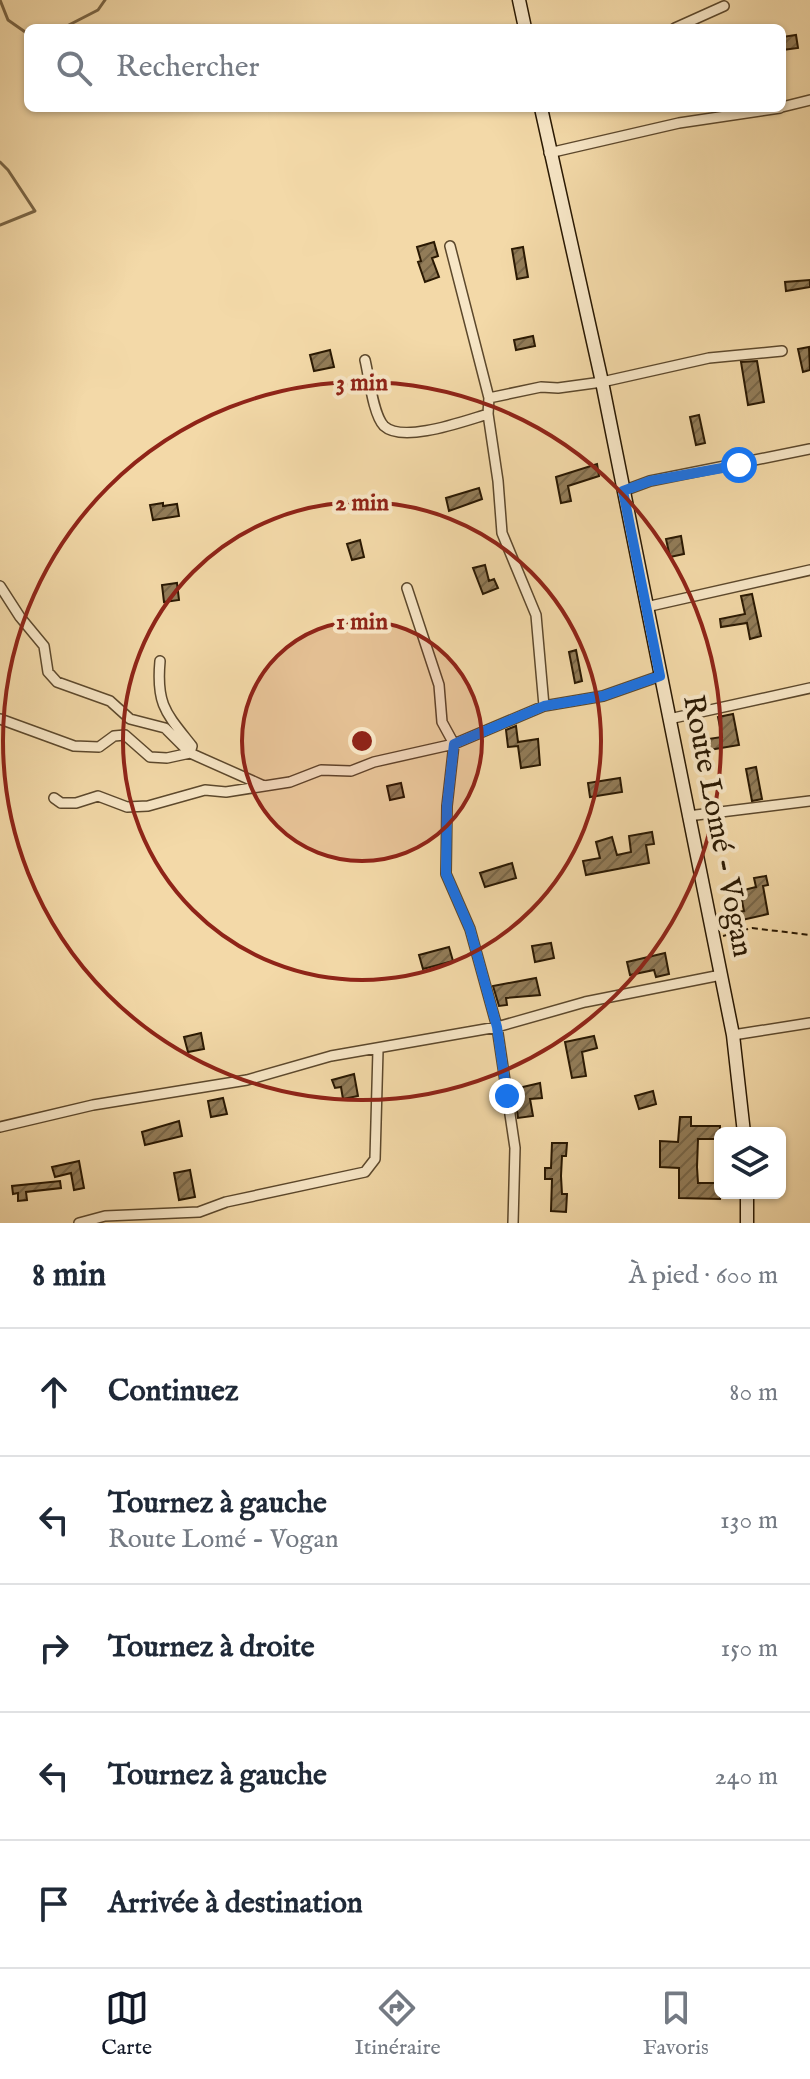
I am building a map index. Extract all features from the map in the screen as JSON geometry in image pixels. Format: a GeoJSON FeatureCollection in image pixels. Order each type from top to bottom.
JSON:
{"type":"FeatureCollection","features":[{"type":"Feature","properties":{"kind":"main road"},"geometry":{"type":"LineString","coordinates":[[519,0],[524,24]]}},
{"type":"Feature","properties":{"kind":"main road","name":"Route Lomé - Vogan"},"geometry":{"type":"LineString","coordinates":[[542,112],[602,382],[714,937],[733,1035],[743,1127]]}},
{"type":"Feature","properties":{"kind":"main road"},"geometry":{"type":"LineString","coordinates":[[747,1199],[747,1223]]}},
{"type":"Feature","properties":{"kind":"street"},"geometry":{"type":"LineString","coordinates":[[684,24],[724,6]]}},
{"type":"Feature","properties":{"kind":"street"},"geometry":{"type":"LineString","coordinates":[[786,107],[810,100]]}},
{"type":"Feature","properties":{"kind":"street"},"geometry":{"type":"LineString","coordinates":[[549,153],[679,123],[754,112]]}},
{"type":"Feature","properties":{"kind":"street"},"geometry":{"type":"LineString","coordinates":[[450,246],[489,398],[488,414],[502,533],[536,615],[544,706]]}},
{"type":"Feature","properties":{"kind":"street"},"geometry":{"type":"LineString","coordinates":[[489,398],[541,387],[602,382],[709,358],[782,351]]}},
{"type":"Feature","properties":{"kind":"street"},"geometry":{"type":"LineString","coordinates":[[365,360],[376,408],[384,426],[401,431],[438,430],[488,414]]}},
{"type":"Feature","properties":{"kind":"street"},"geometry":{"type":"LineString","coordinates":[[623,491],[650,481],[810,449]]}},
{"type":"Feature","properties":{"kind":"street"},"geometry":{"type":"LineString","coordinates":[[646,607],[810,570]]}},
{"type":"Feature","properties":{"kind":"street"},"geometry":{"type":"LineString","coordinates":[[0,586],[44,646],[48,672],[57,682],[110,701],[130,719],[165,728],[190,753],[264,786]]}},
{"type":"Feature","properties":{"kind":"street"},"geometry":{"type":"LineString","coordinates":[[407,588],[439,685],[442,722],[454,744],[447,806],[446,874],[470,929],[497,1027],[515,1148],[513,1223]]}},
{"type":"Feature","properties":{"kind":"street"},"geometry":{"type":"LineString","coordinates":[[160,661],[158,682],[161,704],[192,746],[190,753]]}},
{"type":"Feature","properties":{"kind":"street"},"geometry":{"type":"LineString","coordinates":[[54,798],[61,803],[76,803],[98,796],[127,807],[148,806],[205,790],[226,792],[290,782],[321,770],[351,771],[374,762],[454,744],[544,706],[603,696],[660,676]]}},
{"type":"Feature","properties":{"kind":"street"},"geometry":{"type":"LineString","coordinates":[[669,719],[810,688]]}},
{"type":"Feature","properties":{"kind":"street"},"geometry":{"type":"LineString","coordinates":[[0,719],[74,746],[99,747],[114,736],[125,735],[150,757],[167,758],[190,753]]}},
{"type":"Feature","properties":{"kind":"street"},"geometry":{"type":"LineString","coordinates":[[688,816],[810,801]]}},
{"type":"Feature","properties":{"kind":"street"},"geometry":{"type":"LineString","coordinates":[[0,1127],[93,1105],[247,1080],[331,1056],[497,1027],[585,1002],[721,975]]}},
{"type":"Feature","properties":{"kind":"street"},"geometry":{"type":"LineString","coordinates":[[733,1035],[810,1023]]}},
{"type":"Feature","properties":{"kind":"street"},"geometry":{"type":"LineString","coordinates":[[79,1223],[105,1216],[199,1212],[226,1202],[365,1172],[375,1159],[378,1050]]}},
{"type":"Feature","properties":{"kind":"path"},"geometry":{"type":"LineString","coordinates":[[714,937],[752,928],[810,935]]}},
{"type":"Feature","properties":{"kind":"building"},"geometry":{"type":"Polygon","coordinates":[[[796,35],[798,48],[786,50],[786,36],[796,35]]]}},
{"type":"Feature","properties":{"kind":"building"},"geometry":{"type":"Polygon","coordinates":[[[434,242],[438,256],[432,258],[439,277],[425,282],[417,247],[434,242]]]}},
{"type":"Feature","properties":{"kind":"building"},"geometry":{"type":"Polygon","coordinates":[[[523,247],[528,277],[517,279],[512,249],[523,247]]]}},
{"type":"Feature","properties":{"kind":"building"},"geometry":{"type":"Polygon","coordinates":[[[810,280],[810,287],[786,291],[785,282],[810,280]]]}},
{"type":"Feature","properties":{"kind":"building"},"geometry":{"type":"Polygon","coordinates":[[[533,336],[535,346],[516,350],[514,340],[533,336]]]}},
{"type":"Feature","properties":{"kind":"building"},"geometry":{"type":"Polygon","coordinates":[[[809,347],[810,370],[803,372],[798,349],[809,347]]]}},
{"type":"Feature","properties":{"kind":"building"},"geometry":{"type":"Polygon","coordinates":[[[330,350],[334,367],[314,371],[310,355],[330,350]]]}},
{"type":"Feature","properties":{"kind":"building"},"geometry":{"type":"Polygon","coordinates":[[[757,361],[764,402],[748,405],[741,362],[757,361]]]}},
{"type":"Feature","properties":{"kind":"building"},"geometry":{"type":"Polygon","coordinates":[[[699,415],[705,443],[696,445],[690,417],[699,415]]]}},
{"type":"Feature","properties":{"kind":"building"},"geometry":{"type":"Polygon","coordinates":[[[597,464],[599,476],[568,486],[571,501],[561,503],[556,477],[597,464]]]}},
{"type":"Feature","properties":{"kind":"building"},"geometry":{"type":"Polygon","coordinates":[[[479,488],[482,499],[449,511],[446,498],[479,488]]]}},
{"type":"Feature","properties":{"kind":"building"},"geometry":{"type":"Polygon","coordinates":[[[163,503],[163,506],[177,504],[179,516],[153,520],[150,505],[163,503]]]}},
{"type":"Feature","properties":{"kind":"building"},"geometry":{"type":"Polygon","coordinates":[[[681,536],[684,554],[670,557],[666,539],[681,536]]]}},
{"type":"Feature","properties":{"kind":"building"},"geometry":{"type":"Polygon","coordinates":[[[360,540],[364,557],[352,560],[347,544],[360,540]]]}},
{"type":"Feature","properties":{"kind":"building"},"geometry":{"type":"Polygon","coordinates":[[[485,565],[489,581],[494,579],[498,588],[483,594],[473,568],[485,565]]]}},
{"type":"Feature","properties":{"kind":"building"},"geometry":{"type":"Polygon","coordinates":[[[177,583],[179,600],[164,602],[162,585],[177,583]]]}},
{"type":"Feature","properties":{"kind":"building"},"geometry":{"type":"Polygon","coordinates":[[[752,594],[761,636],[750,639],[747,623],[721,627],[720,619],[745,614],[741,596],[752,594]]]}},
{"type":"Feature","properties":{"kind":"building"},"geometry":{"type":"Polygon","coordinates":[[[576,650],[582,681],[575,683],[569,652],[576,650]]]}},
{"type":"Feature","properties":{"kind":"building"},"geometry":{"type":"Polygon","coordinates":[[[733,714],[739,745],[697,752],[695,741],[722,737],[718,717],[733,714]]]}},
{"type":"Feature","properties":{"kind":"building"},"geometry":{"type":"Polygon","coordinates":[[[516,726],[518,742],[538,739],[540,765],[521,768],[518,746],[508,747],[506,730],[516,726]]]}},
{"type":"Feature","properties":{"kind":"building"},"geometry":{"type":"Polygon","coordinates":[[[756,767],[762,799],[752,801],[746,769],[756,767]]]}},
{"type":"Feature","properties":{"kind":"building"},"geometry":{"type":"Polygon","coordinates":[[[620,778],[622,792],[590,797],[588,783],[620,778]]]}},
{"type":"Feature","properties":{"kind":"building"},"geometry":{"type":"Polygon","coordinates":[[[401,783],[404,797],[390,800],[387,786],[401,783]]]}},
{"type":"Feature","properties":{"kind":"building"},"geometry":{"type":"Polygon","coordinates":[[[652,832],[654,844],[646,845],[649,863],[586,875],[583,861],[600,858],[596,842],[612,837],[617,855],[631,852],[629,836],[652,832]]]}},
{"type":"Feature","properties":{"kind":"building"},"geometry":{"type":"Polygon","coordinates":[[[512,863],[516,878],[485,887],[480,873],[512,863]]]}},
{"type":"Feature","properties":{"kind":"building"},"geometry":{"type":"Polygon","coordinates":[[[766,876],[768,885],[763,886],[768,914],[733,922],[731,913],[744,911],[740,891],[756,887],[754,878],[766,876]]]}},
{"type":"Feature","properties":{"kind":"building"},"geometry":{"type":"Polygon","coordinates":[[[551,943],[554,958],[535,962],[532,946],[551,943]]]}},
{"type":"Feature","properties":{"kind":"building"},"geometry":{"type":"Polygon","coordinates":[[[449,947],[453,961],[423,969],[419,955],[449,947]]]}},
{"type":"Feature","properties":{"kind":"building"},"geometry":{"type":"Polygon","coordinates":[[[665,953],[669,974],[656,977],[654,970],[630,975],[627,962],[665,953]]]}},
{"type":"Feature","properties":{"kind":"building"},"geometry":{"type":"Polygon","coordinates":[[[536,978],[540,995],[506,998],[507,1005],[499,1006],[493,986],[536,978]]]}},
{"type":"Feature","properties":{"kind":"building"},"geometry":{"type":"Polygon","coordinates":[[[201,1033],[204,1049],[188,1052],[184,1037],[201,1033]]]}},
{"type":"Feature","properties":{"kind":"building"},"geometry":{"type":"Polygon","coordinates":[[[594,1036],[597,1048],[582,1052],[586,1076],[572,1078],[565,1042],[594,1036]]]}},
{"type":"Feature","properties":{"kind":"building"},"geometry":{"type":"Polygon","coordinates":[[[354,1074],[358,1096],[343,1099],[341,1087],[335,1088],[332,1080],[354,1074]]]}},
{"type":"Feature","properties":{"kind":"building"},"geometry":{"type":"Polygon","coordinates":[[[540,1083],[542,1098],[530,1099],[533,1116],[518,1118],[514,1089],[540,1083]]]}},
{"type":"Feature","properties":{"kind":"building"},"geometry":{"type":"Polygon","coordinates":[[[653,1091],[656,1104],[639,1109],[635,1096],[653,1091]]]}},
{"type":"Feature","properties":{"kind":"building"},"geometry":{"type":"Polygon","coordinates":[[[223,1098],[227,1114],[211,1117],[208,1101],[223,1098]]]}},
{"type":"Feature","properties":{"kind":"building"},"geometry":{"type":"Polygon","coordinates":[[[680,1117],[691,1117],[691,1126],[720,1126],[714,1127],[714,1139],[698,1139],[698,1183],[714,1183],[714,1199],[679,1198],[679,1168],[660,1167],[660,1141],[678,1142],[680,1117]]]}},
{"type":"Feature","properties":{"kind":"building"},"geometry":{"type":"Polygon","coordinates":[[[179,1121],[182,1136],[145,1145],[142,1132],[179,1121]]]}},
{"type":"Feature","properties":{"kind":"building"},"geometry":{"type":"Polygon","coordinates":[[[552,1143],[567,1143],[566,1156],[562,1156],[561,1176],[562,1194],[567,1194],[566,1212],[551,1211],[552,1179],[545,1179],[545,1168],[551,1168],[552,1143]]]}},
{"type":"Feature","properties":{"kind":"building"},"geometry":{"type":"Polygon","coordinates":[[[79,1161],[84,1188],[74,1190],[71,1173],[55,1177],[52,1167],[79,1161]]]}},
{"type":"Feature","properties":{"kind":"building"},"geometry":{"type":"Polygon","coordinates":[[[190,1170],[195,1197],[179,1200],[174,1173],[190,1170]]]}},
{"type":"Feature","properties":{"kind":"building"},"geometry":{"type":"Polygon","coordinates":[[[60,1181],[61,1188],[26,1192],[27,1200],[18,1201],[18,1193],[13,1194],[12,1186],[60,1181]]]}},
{"type":"Feature","properties":{"kind":"waterway"},"geometry":{"type":"LineString","coordinates":[[0,0],[8,20],[24,31]]}},
{"type":"Feature","properties":{"kind":"waterway"},"geometry":{"type":"LineString","coordinates":[[71,24],[98,10],[105,0]]}},
{"type":"Feature","properties":{"kind":"waterway"},"geometry":{"type":"LineString","coordinates":[[0,162],[35,211],[0,225]]}},
{"type":"Feature","properties":{"kind":"route"},"geometry":{"type":"LineString","coordinates":[[507,1096],[497,1027],[470,929],[446,874],[447,806],[454,744],[544,706],[603,696],[660,676],[623,491],[650,481],[739,465]]}}]}
